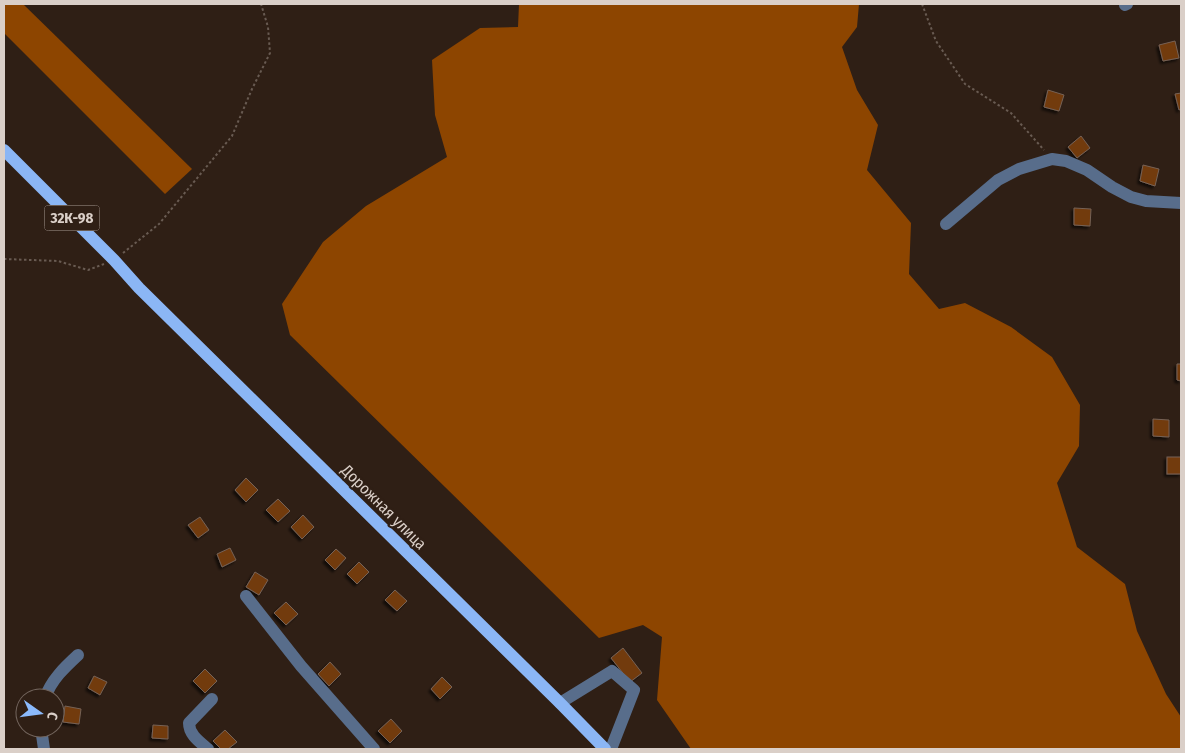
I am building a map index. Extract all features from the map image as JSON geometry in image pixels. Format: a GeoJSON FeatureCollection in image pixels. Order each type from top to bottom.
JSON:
{"type":"FeatureCollection","features":[{"type":"Feature","properties":{"kind":"main road","name":"32К-98"},"geometry":{"type":"LineString","coordinates":[[4,150],[114,260]]}},
{"type":"Feature","properties":{"kind":"main road","name":"Дорожная улица"},"geometry":{"type":"LineString","coordinates":[[114,260],[139,288],[560,702],[605,749]]}},
{"type":"Feature","properties":{"kind":"street"},"geometry":{"type":"LineString","coordinates":[[946,224],[998,180],[1018,169],[1052,159],[1066,161],[1086,170],[1131,197],[1146,201],[1181,203]]}},
{"type":"Feature","properties":{"kind":"street"},"geometry":{"type":"LineString","coordinates":[[246,596],[302,666],[374,749]]}},
{"type":"Feature","properties":{"kind":"street"},"geometry":{"type":"LineString","coordinates":[[49,688],[58,674],[78,655]]}},
{"type":"Feature","properties":{"kind":"street"},"geometry":{"type":"LineString","coordinates":[[560,702],[612,671],[634,690],[611,749]]}},
{"type":"Feature","properties":{"kind":"street"},"geometry":{"type":"LineString","coordinates":[[208,749],[188,727],[189,723],[212,699]]}},
{"type":"Feature","properties":{"kind":"path"},"geometry":{"type":"LineString","coordinates":[[4,259],[58,261],[88,270],[114,260],[158,224],[232,136],[270,53],[268,27],[261,4]]}},
{"type":"Feature","properties":{"kind":"path"},"geometry":{"type":"LineString","coordinates":[[922,4],[936,41],[964,84],[1011,113],[1052,159]]}},
{"type":"Feature","properties":{"kind":"shaded area"},"geometry":{"type":"Polygon","coordinates":[[[4,4],[23,4],[192,169],[165,194],[4,33],[4,4]]]}},
{"type":"Feature","properties":{"kind":"shaded area"},"geometry":{"type":"Polygon","coordinates":[[[519,4],[859,4],[857,27],[842,47],[857,90],[878,125],[867,170],[911,223],[909,274],[939,309],[965,303],[1011,327],[1052,357],[1080,405],[1079,446],[1057,483],[1077,547],[1125,584],[1137,631],[1166,694],[1181,717],[1181,749],[691,749],[657,700],[662,637],[643,625],[599,638],[290,335],[282,304],[323,242],[366,206],[447,157],[435,115],[432,60],[480,28],[518,27],[519,4]]]}},
{"type":"Feature","properties":{"kind":"building"},"geometry":{"type":"Polygon","coordinates":[[[1175,41],[1179,58],[1163,61],[1159,45],[1175,41]]]}},
{"type":"Feature","properties":{"kind":"building"},"geometry":{"type":"Polygon","coordinates":[[[1048,90],[1064,95],[1059,111],[1044,107],[1048,90]]]}},
{"type":"Feature","properties":{"kind":"building"},"geometry":{"type":"Polygon","coordinates":[[[1181,93],[1181,109],[1179,110],[1175,94],[1181,93]]]}},
{"type":"Feature","properties":{"kind":"building"},"geometry":{"type":"Polygon","coordinates":[[[1081,136],[1090,148],[1077,158],[1068,147],[1081,136]]]}},
{"type":"Feature","properties":{"kind":"building"},"geometry":{"type":"Polygon","coordinates":[[[1143,165],[1159,169],[1155,186],[1140,181],[1143,165]]]}},
{"type":"Feature","properties":{"kind":"building"},"geometry":{"type":"Polygon","coordinates":[[[1074,208],[1091,209],[1090,226],[1074,225],[1074,208]]]}},
{"type":"Feature","properties":{"kind":"building"},"geometry":{"type":"Polygon","coordinates":[[[1177,364],[1181,364],[1181,381],[1177,380],[1177,364]]]}},
{"type":"Feature","properties":{"kind":"building"},"geometry":{"type":"Polygon","coordinates":[[[1153,419],[1169,420],[1169,437],[1153,436],[1153,419]]]}},
{"type":"Feature","properties":{"kind":"building"},"geometry":{"type":"Polygon","coordinates":[[[1167,457],[1181,457],[1181,474],[1167,474],[1167,457]]]}},
{"type":"Feature","properties":{"kind":"building"},"geometry":{"type":"Polygon","coordinates":[[[246,478],[258,490],[246,502],[235,490],[246,478]]]}},
{"type":"Feature","properties":{"kind":"building"},"geometry":{"type":"Polygon","coordinates":[[[278,499],[290,511],[278,522],[266,510],[278,499]]]}},
{"type":"Feature","properties":{"kind":"building"},"geometry":{"type":"Polygon","coordinates":[[[303,515],[314,527],[302,539],[291,527],[303,515]]]}},
{"type":"Feature","properties":{"kind":"building"},"geometry":{"type":"Polygon","coordinates":[[[200,517],[209,530],[198,538],[188,525],[200,517]]]}},
{"type":"Feature","properties":{"kind":"building"},"geometry":{"type":"Polygon","coordinates":[[[230,548],[236,560],[222,567],[217,554],[230,548]]]}},
{"type":"Feature","properties":{"kind":"building"},"geometry":{"type":"Polygon","coordinates":[[[336,549],[346,558],[335,570],[325,560],[336,549]]]}},
{"type":"Feature","properties":{"kind":"building"},"geometry":{"type":"Polygon","coordinates":[[[359,562],[369,572],[357,584],[347,574],[359,562]]]}},
{"type":"Feature","properties":{"kind":"building"},"geometry":{"type":"Polygon","coordinates":[[[255,572],[268,580],[259,595],[246,587],[255,572]]]}},
{"type":"Feature","properties":{"kind":"building"},"geometry":{"type":"Polygon","coordinates":[[[395,590],[407,601],[397,611],[385,600],[395,590]]]}},
{"type":"Feature","properties":{"kind":"building"},"geometry":{"type":"Polygon","coordinates":[[[286,602],[298,614],[286,625],[274,613],[286,602]]]}},
{"type":"Feature","properties":{"kind":"building"},"geometry":{"type":"Polygon","coordinates":[[[623,648],[642,673],[630,682],[611,658],[623,648]]]}},
{"type":"Feature","properties":{"kind":"building"},"geometry":{"type":"Polygon","coordinates":[[[330,662],[341,674],[329,686],[318,674],[330,662]]]}},
{"type":"Feature","properties":{"kind":"building"},"geometry":{"type":"Polygon","coordinates":[[[205,669],[217,681],[205,693],[193,681],[205,669]]]}},
{"type":"Feature","properties":{"kind":"building"},"geometry":{"type":"Polygon","coordinates":[[[94,676],[107,682],[100,695],[88,688],[94,676]]]}},
{"type":"Feature","properties":{"kind":"building"},"geometry":{"type":"Polygon","coordinates":[[[442,677],[452,687],[440,699],[431,689],[442,677]]]}},
{"type":"Feature","properties":{"kind":"building"},"geometry":{"type":"Polygon","coordinates":[[[65,706],[81,709],[79,724],[65,722],[65,706]]]}},
{"type":"Feature","properties":{"kind":"building"},"geometry":{"type":"Polygon","coordinates":[[[391,719],[402,731],[390,743],[378,731],[391,719]]]}},
{"type":"Feature","properties":{"kind":"building"},"geometry":{"type":"Polygon","coordinates":[[[153,725],[168,726],[168,739],[152,738],[153,725]]]}},
{"type":"Feature","properties":{"kind":"building"},"geometry":{"type":"Polygon","coordinates":[[[225,730],[237,742],[228,749],[221,749],[213,741],[225,730]]]}}]}
